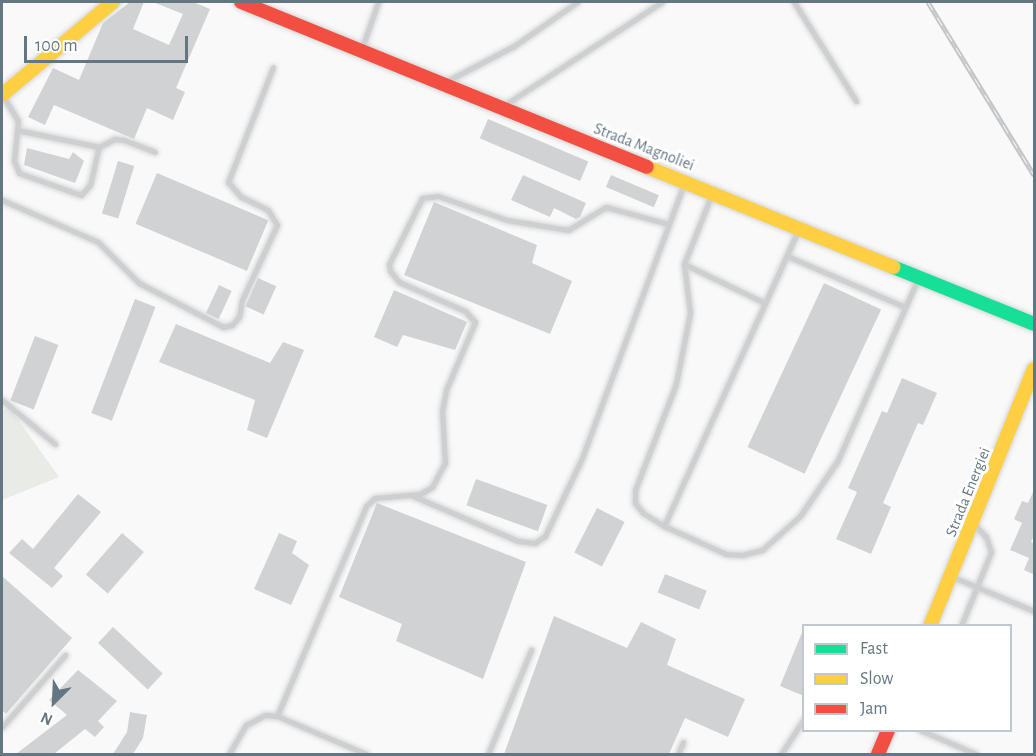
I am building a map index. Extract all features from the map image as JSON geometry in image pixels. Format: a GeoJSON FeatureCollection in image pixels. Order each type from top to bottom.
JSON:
{"type":"FeatureCollection","features":[{"type":"Feature","properties":{"kind":"main road"},"geometry":{"type":"LineString","coordinates":[[2,95],[111,2]]}},
{"type":"Feature","properties":{"kind":"main road","name":"Strada Magnoliei"},"geometry":{"type":"LineString","coordinates":[[241,2],[499,109],[713,192],[1035,324]]}},
{"type":"Feature","properties":{"kind":"main road","name":"Strada Energiei"},"geometry":{"type":"LineString","coordinates":[[931,624],[1035,369]]}},
{"type":"Feature","properties":{"kind":"main road"},"geometry":{"type":"LineString","coordinates":[[878,754],[887,732]]}},
{"type":"Feature","properties":{"kind":"lane"},"geometry":{"type":"LineString","coordinates":[[361,52],[378,2]]}},
{"type":"Feature","properties":{"kind":"lane"},"geometry":{"type":"LineString","coordinates":[[565,2],[566,10]]}},
{"type":"Feature","properties":{"kind":"lane"},"geometry":{"type":"LineString","coordinates":[[440,85],[514,46],[577,2]]}},
{"type":"Feature","properties":{"kind":"lane"},"geometry":{"type":"LineString","coordinates":[[499,109],[662,2]]}},
{"type":"Feature","properties":{"kind":"lane"},"geometry":{"type":"LineString","coordinates":[[794,2],[856,101]]}},
{"type":"Feature","properties":{"kind":"lane"},"geometry":{"type":"LineString","coordinates":[[2,200],[98,242],[139,283],[223,327],[232,325],[239,317],[242,300],[277,225],[268,210],[241,197],[228,182],[273,67]]}},
{"type":"Feature","properties":{"kind":"lane"},"geometry":{"type":"LineString","coordinates":[[2,95],[16,114],[14,161],[19,173],[81,195],[90,185],[99,147]]}},
{"type":"Feature","properties":{"kind":"lane"},"geometry":{"type":"LineString","coordinates":[[17,130],[99,147],[115,139],[124,140],[155,152]]}},
{"type":"Feature","properties":{"kind":"lane"},"geometry":{"type":"LineString","coordinates":[[413,496],[518,541],[535,543],[545,536],[582,458],[685,181]]}},
{"type":"Feature","properties":{"kind":"lane"},"geometry":{"type":"LineString","coordinates":[[713,192],[684,264],[690,314],[676,384],[635,490],[636,503],[643,513],[664,526],[726,554],[742,555],[762,550],[800,516],[838,460],[919,276]]}},
{"type":"Feature","properties":{"kind":"lane"},"geometry":{"type":"LineString","coordinates":[[277,716],[366,506],[375,498],[413,496],[432,487],[445,463],[442,411],[446,390],[475,322],[465,311],[399,282],[390,271],[389,264],[422,198],[438,196],[507,220],[568,230],[606,207],[668,224]]}},
{"type":"Feature","properties":{"kind":"lane"},"geometry":{"type":"LineString","coordinates":[[664,526],[763,302],[800,228]]}},
{"type":"Feature","properties":{"kind":"lane"},"geometry":{"type":"LineString","coordinates":[[787,256],[905,307]]}},
{"type":"Feature","properties":{"kind":"lane"},"geometry":{"type":"LineString","coordinates":[[684,264],[763,302]]}},
{"type":"Feature","properties":{"kind":"lane"},"geometry":{"type":"LineString","coordinates":[[2,400],[55,444]]}},
{"type":"Feature","properties":{"kind":"lane"},"geometry":{"type":"LineString","coordinates":[[962,624],[991,552],[986,537],[974,523]]}},
{"type":"Feature","properties":{"kind":"lane"},"geometry":{"type":"LineString","coordinates":[[950,575],[1035,611]]}},
{"type":"Feature","properties":{"kind":"lane"},"geometry":{"type":"LineString","coordinates":[[488,754],[531,650]]}},
{"type":"Feature","properties":{"kind":"lane"},"geometry":{"type":"LineString","coordinates":[[2,727],[65,655]]}},
{"type":"Feature","properties":{"kind":"lane"},"geometry":{"type":"LineString","coordinates":[[229,754],[246,725],[265,715],[277,716],[366,754]]}},
{"type":"Feature","properties":{"kind":"lane"},"geometry":{"type":"LineString","coordinates":[[781,754],[802,722]]}},
{"type":"Feature","properties":{"kind":"lane"},"geometry":{"type":"LineString","coordinates":[[925,732],[976,754]]}},
{"type":"Feature","properties":{"kind":"lane"},"geometry":{"type":"LineString","coordinates":[[678,754],[683,742]]}},
{"type":"Feature","properties":{"kind":"shaded area"},"geometry":{"type":"Polygon","coordinates":[[[9,407],[59,477],[2,500],[2,411],[9,407]]]}},
{"type":"Feature","properties":{"kind":"building"},"geometry":{"type":"Polygon","coordinates":[[[130,2],[144,2],[133,29],[169,45],[183,14],[153,2],[193,2],[210,9],[176,88],[185,92],[173,120],[147,108],[134,139],[54,105],[45,125],[28,117],[53,68],[79,80],[103,23],[130,2]]]}},
{"type":"Feature","properties":{"kind":"building"},"geometry":{"type":"Polygon","coordinates":[[[488,119],[588,162],[580,181],[480,138],[488,119]]]}},
{"type":"Feature","properties":{"kind":"building"},"geometry":{"type":"Polygon","coordinates":[[[27,148],[69,159],[73,152],[84,161],[75,183],[24,165],[27,148]]]}},
{"type":"Feature","properties":{"kind":"building"},"geometry":{"type":"Polygon","coordinates":[[[118,161],[134,166],[118,219],[102,214],[118,161]]]}},
{"type":"Feature","properties":{"kind":"building"},"geometry":{"type":"Polygon","coordinates":[[[157,173],[268,220],[247,271],[136,224],[157,173]]]}},
{"type":"Feature","properties":{"kind":"building"},"geometry":{"type":"Polygon","coordinates":[[[523,175],[586,203],[580,217],[576,219],[554,208],[550,217],[511,200],[523,175]]]}},
{"type":"Feature","properties":{"kind":"building"},"geometry":{"type":"Polygon","coordinates":[[[611,175],[659,195],[654,207],[606,187],[611,175]]]}},
{"type":"Feature","properties":{"kind":"building"},"geometry":{"type":"Polygon","coordinates":[[[434,202],[537,245],[532,263],[572,281],[550,334],[404,275],[434,202]]]}},
{"type":"Feature","properties":{"kind":"building"},"geometry":{"type":"Polygon","coordinates":[[[258,278],[276,286],[264,314],[245,306],[258,278]]]}},
{"type":"Feature","properties":{"kind":"building"},"geometry":{"type":"Polygon","coordinates":[[[824,283],[881,310],[805,474],[748,447],[824,283]]]}},
{"type":"Feature","properties":{"kind":"building"},"geometry":{"type":"Polygon","coordinates":[[[219,285],[232,291],[219,319],[206,313],[219,285]]]}},
{"type":"Feature","properties":{"kind":"building"},"geometry":{"type":"Polygon","coordinates":[[[394,290],[467,322],[455,350],[403,335],[397,347],[374,337],[394,290]]]}},
{"type":"Feature","properties":{"kind":"building"},"geometry":{"type":"Polygon","coordinates":[[[135,299],[156,307],[112,421],[91,413],[135,299]]]}},
{"type":"Feature","properties":{"kind":"building"},"geometry":{"type":"Polygon","coordinates":[[[176,324],[270,363],[283,342],[304,350],[267,438],[247,430],[255,400],[159,362],[176,324]]]}},
{"type":"Feature","properties":{"kind":"building"},"geometry":{"type":"Polygon","coordinates":[[[35,336],[58,345],[34,409],[10,400],[35,336]]]}},
{"type":"Feature","properties":{"kind":"building"},"geometry":{"type":"Polygon","coordinates":[[[902,378],[937,393],[923,425],[918,423],[883,503],[891,507],[871,554],[836,539],[857,492],[848,488],[882,411],[887,413],[902,378]]]}},
{"type":"Feature","properties":{"kind":"building"},"geometry":{"type":"Polygon","coordinates":[[[476,479],[547,505],[538,531],[466,505],[476,479]]]}},
{"type":"Feature","properties":{"kind":"building"},"geometry":{"type":"Polygon","coordinates":[[[1035,488],[1035,533],[1031,542],[1035,544],[1035,575],[1024,570],[1029,558],[1010,550],[1022,523],[1014,519],[1022,501],[1028,503],[1035,488]]]}},
{"type":"Feature","properties":{"kind":"building"},"geometry":{"type":"Polygon","coordinates":[[[78,494],[101,512],[54,568],[63,576],[52,588],[9,553],[22,539],[33,549],[78,494]]]}},
{"type":"Feature","properties":{"kind":"building"},"geometry":{"type":"Polygon","coordinates":[[[377,503],[526,562],[483,679],[396,641],[402,624],[339,597],[377,503]]]}},
{"type":"Feature","properties":{"kind":"building"},"geometry":{"type":"Polygon","coordinates":[[[597,508],[625,522],[602,567],[574,553],[597,508]]]}},
{"type":"Feature","properties":{"kind":"building"},"geometry":{"type":"Polygon","coordinates":[[[122,533],[144,552],[108,594],[86,575],[122,533]]]}},
{"type":"Feature","properties":{"kind":"building"},"geometry":{"type":"Polygon","coordinates":[[[279,533],[297,541],[292,553],[309,565],[291,605],[254,589],[279,533]]]}},
{"type":"Feature","properties":{"kind":"building"},"geometry":{"type":"Polygon","coordinates":[[[665,574],[707,591],[699,609],[658,593],[665,574]]]}},
{"type":"Feature","properties":{"kind":"building"},"geometry":{"type":"Polygon","coordinates":[[[2,576],[72,638],[6,714],[2,710],[2,576]]]}},
{"type":"Feature","properties":{"kind":"building"},"geometry":{"type":"Polygon","coordinates":[[[554,616],[627,648],[641,622],[676,639],[667,665],[745,699],[728,737],[685,718],[669,754],[504,754],[554,616]]]}},
{"type":"Feature","properties":{"kind":"building"},"geometry":{"type":"Polygon","coordinates":[[[113,627],[163,673],[148,689],[98,643],[113,627]]]}},
{"type":"Feature","properties":{"kind":"building"},"geometry":{"type":"Polygon","coordinates":[[[802,632],[802,695],[780,686],[802,632]]]}},
{"type":"Feature","properties":{"kind":"building"},"geometry":{"type":"Polygon","coordinates":[[[78,670],[117,701],[98,721],[104,727],[95,737],[85,729],[54,754],[16,754],[67,715],[49,700],[78,670]]]}},
{"type":"Feature","properties":{"kind":"building"},"geometry":{"type":"Polygon","coordinates":[[[130,712],[147,715],[143,738],[133,754],[113,754],[127,732],[130,712]]]}},
{"type":"Feature","properties":{"kind":"railway"},"geometry":{"type":"LineString","coordinates":[[928,2],[1034,175]]}},
{"type":"Feature","properties":{"kind":"traffic: fast"},"geometry":{"type":"LineString","coordinates":[[893,267],[1034,324]]}},
{"type":"Feature","properties":{"kind":"traffic: slow"},"geometry":{"type":"LineString","coordinates":[[2,95],[113,2]]}},
{"type":"Feature","properties":{"kind":"traffic: slow"},"geometry":{"type":"LineString","coordinates":[[647,167],[893,267]]}},
{"type":"Feature","properties":{"kind":"traffic: slow"},"geometry":{"type":"LineString","coordinates":[[931,624],[1034,369]]}},
{"type":"Feature","properties":{"kind":"traffic: jam"},"geometry":{"type":"LineString","coordinates":[[241,2],[647,167]]}},
{"type":"Feature","properties":{"kind":"traffic: jam"},"geometry":{"type":"LineString","coordinates":[[878,754],[887,732]]}}]}
